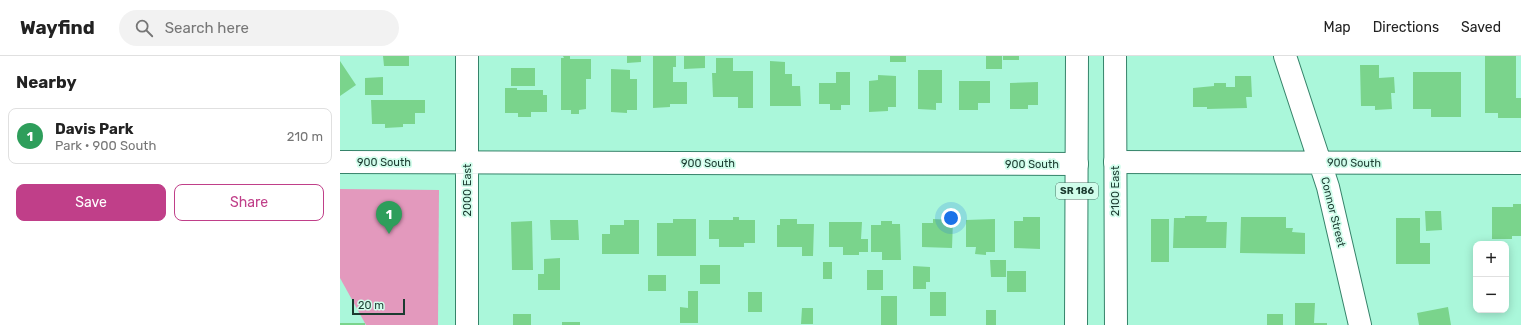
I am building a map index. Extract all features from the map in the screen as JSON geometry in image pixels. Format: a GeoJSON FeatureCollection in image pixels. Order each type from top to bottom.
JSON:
{"type":"FeatureCollection","features":[{"type":"Feature","properties":{"kind":"street","name":"2000 East"},"geometry":{"type":"LineString","coordinates":[[467,56],[467,325]]}},
{"type":"Feature","properties":{"kind":"street","name":"SR 186"},"geometry":{"type":"LineString","coordinates":[[1076,325],[1077,56]]}},
{"type":"Feature","properties":{"kind":"street","name":"2100 East"},"geometry":{"type":"LineString","coordinates":[[1115,56],[1116,325]]}},
{"type":"Feature","properties":{"kind":"street","name":"Connor Street"},"geometry":{"type":"LineString","coordinates":[[1285,56],[1328,187],[1360,325]]}},
{"type":"Feature","properties":{"kind":"street","name":"900 South"},"geometry":{"type":"LineString","coordinates":[[340,162],[1077,164]]}},
{"type":"Feature","properties":{"kind":"street","name":"900 South"},"geometry":{"type":"LineString","coordinates":[[1115,162],[1521,163]]}},
{"type":"Feature","properties":{"kind":"shaded area"},"geometry":{"type":"Polygon","coordinates":[[[340,189],[439,190],[438,325],[366,325],[340,278],[340,189]]]}},
{"type":"Feature","properties":{"kind":"building"},"geometry":{"type":"Polygon","coordinates":[[[383,56],[409,56],[409,66],[384,66],[383,56]]]}},
{"type":"Feature","properties":{"kind":"building"},"geometry":{"type":"Polygon","coordinates":[[[563,56],[570,56],[570,59],[591,59],[591,79],[586,79],[586,109],[579,110],[579,114],[571,114],[571,110],[561,110],[561,58],[564,58],[563,56]]]}},
{"type":"Feature","properties":{"kind":"building"},"geometry":{"type":"Polygon","coordinates":[[[627,56],[641,56],[641,62],[627,63],[627,56]]]}},
{"type":"Feature","properties":{"kind":"building"},"geometry":{"type":"Polygon","coordinates":[[[653,56],[676,56],[676,67],[673,67],[673,82],[687,82],[687,104],[670,104],[670,107],[653,108],[653,56]]]}},
{"type":"Feature","properties":{"kind":"building"},"geometry":{"type":"Polygon","coordinates":[[[684,56],[705,56],[705,68],[684,69],[684,56]]]}},
{"type":"Feature","properties":{"kind":"building"},"geometry":{"type":"Polygon","coordinates":[[[890,56],[906,56],[906,62],[890,62],[890,56]]]}},
{"type":"Feature","properties":{"kind":"building"},"geometry":{"type":"Polygon","coordinates":[[[986,56],[1002,56],[1002,69],[986,69],[986,56]]]}},
{"type":"Feature","properties":{"kind":"building"},"geometry":{"type":"Polygon","coordinates":[[[1003,56],[1019,56],[1019,60],[1003,60],[1003,56]]]}},
{"type":"Feature","properties":{"kind":"building"},"geometry":{"type":"Polygon","coordinates":[[[1485,56],[1516,56],[1516,98],[1521,98],[1521,118],[1498,118],[1498,113],[1485,113],[1485,56]]]}},
{"type":"Feature","properties":{"kind":"building"},"geometry":{"type":"Polygon","coordinates":[[[716,58],[733,58],[733,71],[753,71],[753,108],[738,108],[738,97],[713,97],[712,73],[716,73],[716,58]]]}},
{"type":"Feature","properties":{"kind":"building"},"geometry":{"type":"Polygon","coordinates":[[[340,61],[356,85],[340,96],[340,61]]]}},
{"type":"Feature","properties":{"kind":"building"},"geometry":{"type":"Polygon","coordinates":[[[770,61],[785,62],[785,74],[792,74],[792,86],[800,86],[801,106],[770,106],[770,61]]]}},
{"type":"Feature","properties":{"kind":"building"},"geometry":{"type":"Polygon","coordinates":[[[1360,65],[1379,65],[1379,78],[1394,77],[1395,93],[1391,93],[1392,109],[1375,110],[1375,106],[1361,106],[1360,65]]]}},
{"type":"Feature","properties":{"kind":"building"},"geometry":{"type":"Polygon","coordinates":[[[511,68],[535,68],[535,86],[511,86],[511,68]]]}},
{"type":"Feature","properties":{"kind":"building"},"geometry":{"type":"Polygon","coordinates":[[[611,69],[630,70],[630,79],[637,79],[637,110],[627,110],[627,113],[611,112],[611,69]]]}},
{"type":"Feature","properties":{"kind":"building"},"geometry":{"type":"Polygon","coordinates":[[[918,70],[942,70],[942,103],[936,103],[936,110],[918,109],[918,70]]]}},
{"type":"Feature","properties":{"kind":"building"},"geometry":{"type":"Polygon","coordinates":[[[836,72],[850,72],[850,105],[841,105],[841,110],[830,110],[830,104],[819,104],[819,83],[836,83],[836,72]]]}},
{"type":"Feature","properties":{"kind":"building"},"geometry":{"type":"Polygon","coordinates":[[[1413,72],[1461,72],[1461,117],[1431,117],[1431,109],[1413,109],[1413,72]]]}},
{"type":"Feature","properties":{"kind":"building"},"geometry":{"type":"Polygon","coordinates":[[[878,75],[896,76],[896,107],[888,107],[888,111],[869,112],[869,81],[878,80],[878,75]]]}},
{"type":"Feature","properties":{"kind":"building"},"geometry":{"type":"Polygon","coordinates":[[[1235,76],[1251,76],[1252,97],[1246,97],[1247,108],[1207,109],[1207,107],[1193,107],[1193,88],[1214,86],[1214,83],[1226,83],[1226,87],[1235,87],[1235,76]]]}},
{"type":"Feature","properties":{"kind":"building"},"geometry":{"type":"Polygon","coordinates":[[[383,77],[383,95],[365,95],[365,78],[383,77]]]}},
{"type":"Feature","properties":{"kind":"building"},"geometry":{"type":"Polygon","coordinates":[[[959,81],[990,81],[990,103],[978,103],[978,110],[959,110],[959,81]]]}},
{"type":"Feature","properties":{"kind":"building"},"geometry":{"type":"Polygon","coordinates":[[[1038,82],[1038,105],[1028,105],[1028,109],[1010,109],[1010,83],[1038,82]]]}},
{"type":"Feature","properties":{"kind":"building"},"geometry":{"type":"Polygon","coordinates":[[[505,88],[517,88],[517,90],[543,90],[543,95],[547,95],[547,112],[531,112],[531,117],[518,117],[518,113],[505,113],[505,88]]]}},
{"type":"Feature","properties":{"kind":"building"},"geometry":{"type":"Polygon","coordinates":[[[371,100],[425,100],[425,113],[415,113],[415,124],[403,124],[403,127],[385,128],[385,124],[372,124],[371,100]]]}},
{"type":"Feature","properties":{"kind":"building"},"geometry":{"type":"Polygon","coordinates":[[[1513,204],[1521,204],[1521,236],[1512,236],[1512,239],[1492,239],[1492,207],[1513,207],[1513,204]]]}},
{"type":"Feature","properties":{"kind":"building"},"geometry":{"type":"Polygon","coordinates":[[[1425,211],[1441,211],[1442,230],[1426,231],[1425,211]]]}},
{"type":"Feature","properties":{"kind":"building"},"geometry":{"type":"Polygon","coordinates":[[[1185,216],[1207,216],[1206,222],[1227,222],[1226,248],[1173,248],[1174,218],[1185,218],[1185,216]]]}},
{"type":"Feature","properties":{"kind":"building"},"geometry":{"type":"Polygon","coordinates":[[[733,217],[739,217],[739,220],[755,220],[755,243],[744,243],[744,247],[719,247],[719,239],[709,239],[709,220],[733,220],[733,217]]]}},
{"type":"Feature","properties":{"kind":"building"},"geometry":{"type":"Polygon","coordinates":[[[1023,217],[1040,217],[1040,249],[1014,248],[1014,221],[1023,221],[1023,217]]]}},
{"type":"Feature","properties":{"kind":"building"},"geometry":{"type":"Polygon","coordinates":[[[1241,217],[1286,217],[1286,228],[1293,228],[1292,232],[1305,233],[1305,254],[1240,253],[1241,217]]]}},
{"type":"Feature","properties":{"kind":"building"},"geometry":{"type":"Polygon","coordinates":[[[1396,218],[1420,218],[1420,243],[1430,243],[1430,264],[1396,264],[1396,218]]]}},
{"type":"Feature","properties":{"kind":"building"},"geometry":{"type":"Polygon","coordinates":[[[673,219],[696,219],[696,256],[657,256],[657,223],[673,223],[673,219]]]}},
{"type":"Feature","properties":{"kind":"building"},"geometry":{"type":"Polygon","coordinates":[[[780,219],[797,219],[797,224],[814,224],[813,256],[802,256],[802,247],[777,247],[777,225],[780,225],[780,219]]]}},
{"type":"Feature","properties":{"kind":"building"},"geometry":{"type":"Polygon","coordinates":[[[933,219],[953,220],[952,248],[922,247],[922,223],[933,223],[933,219]]]}},
{"type":"Feature","properties":{"kind":"building"},"geometry":{"type":"Polygon","coordinates":[[[995,219],[995,252],[986,252],[986,255],[975,254],[976,247],[966,247],[966,220],[995,219]]]}},
{"type":"Feature","properties":{"kind":"building"},"geometry":{"type":"Polygon","coordinates":[[[1151,219],[1169,219],[1169,262],[1151,262],[1151,219]]]}},
{"type":"Feature","properties":{"kind":"building"},"geometry":{"type":"Polygon","coordinates":[[[550,220],[578,220],[579,240],[551,240],[550,220]]]}},
{"type":"Feature","properties":{"kind":"building"},"geometry":{"type":"Polygon","coordinates":[[[624,220],[639,220],[639,254],[602,254],[602,234],[610,234],[610,225],[624,225],[624,220]]]}},
{"type":"Feature","properties":{"kind":"building"},"geometry":{"type":"Polygon","coordinates":[[[532,221],[533,270],[512,270],[511,222],[532,221]]]}},
{"type":"Feature","properties":{"kind":"building"},"geometry":{"type":"Polygon","coordinates":[[[881,221],[892,221],[892,224],[900,224],[901,260],[882,260],[882,252],[871,252],[871,225],[881,225],[881,221]]]}},
{"type":"Feature","properties":{"kind":"building"},"geometry":{"type":"Polygon","coordinates":[[[829,222],[862,222],[861,239],[868,239],[868,252],[859,252],[859,255],[843,255],[843,247],[829,247],[829,222]]]}},
{"type":"Feature","properties":{"kind":"building"},"geometry":{"type":"Polygon","coordinates":[[[560,258],[560,290],[538,290],[538,274],[544,274],[544,259],[560,258]]]}},
{"type":"Feature","properties":{"kind":"building"},"geometry":{"type":"Polygon","coordinates":[[[990,260],[1006,260],[1006,277],[991,277],[990,260]]]}},
{"type":"Feature","properties":{"kind":"building"},"geometry":{"type":"Polygon","coordinates":[[[823,262],[832,262],[832,279],[823,279],[823,262]]]}},
{"type":"Feature","properties":{"kind":"building"},"geometry":{"type":"Polygon","coordinates":[[[700,265],[720,265],[720,284],[700,284],[700,265]]]}},
{"type":"Feature","properties":{"kind":"building"},"geometry":{"type":"Polygon","coordinates":[[[913,266],[930,267],[930,282],[926,282],[926,289],[913,289],[913,266]]]}},
{"type":"Feature","properties":{"kind":"building"},"geometry":{"type":"Polygon","coordinates":[[[867,270],[883,270],[883,290],[867,290],[867,270]]]}},
{"type":"Feature","properties":{"kind":"building"},"geometry":{"type":"Polygon","coordinates":[[[1007,271],[1026,271],[1026,292],[1007,292],[1007,271]]]}},
{"type":"Feature","properties":{"kind":"building"},"geometry":{"type":"Polygon","coordinates":[[[648,275],[666,275],[666,291],[648,291],[648,275]]]}},
{"type":"Feature","properties":{"kind":"building"},"geometry":{"type":"Polygon","coordinates":[[[688,291],[698,291],[698,323],[680,323],[680,307],[688,308],[688,291]]]}},
{"type":"Feature","properties":{"kind":"building"},"geometry":{"type":"Polygon","coordinates":[[[748,292],[762,292],[762,312],[748,312],[748,292]]]}},
{"type":"Feature","properties":{"kind":"building"},"geometry":{"type":"Polygon","coordinates":[[[930,292],[946,292],[946,316],[930,316],[930,292]]]}},
{"type":"Feature","properties":{"kind":"building"},"geometry":{"type":"Polygon","coordinates":[[[881,296],[897,296],[897,325],[881,325],[881,296]]]}},
{"type":"Feature","properties":{"kind":"building"},"geometry":{"type":"Polygon","coordinates":[[[1295,303],[1315,303],[1314,323],[1327,323],[1327,325],[1295,325],[1295,303]]]}},
{"type":"Feature","properties":{"kind":"building"},"geometry":{"type":"Polygon","coordinates":[[[1448,307],[1451,325],[1419,325],[1417,313],[1448,307]]]}},
{"type":"Feature","properties":{"kind":"building"},"geometry":{"type":"Polygon","coordinates":[[[802,308],[813,308],[813,324],[801,324],[802,308]]]}},
{"type":"Feature","properties":{"kind":"building"},"geometry":{"type":"Polygon","coordinates":[[[986,310],[996,310],[996,325],[986,325],[986,310]]]}},
{"type":"Feature","properties":{"kind":"building"},"geometry":{"type":"Polygon","coordinates":[[[513,314],[531,314],[531,325],[513,325],[513,314]]]}},
{"type":"Feature","properties":{"kind":"building"},"geometry":{"type":"Polygon","coordinates":[[[1267,314],[1283,314],[1283,325],[1267,325],[1267,314]]]}},
{"type":"Feature","properties":{"kind":"building"},"geometry":{"type":"Polygon","coordinates":[[[562,322],[580,322],[580,325],[562,325],[562,322]]]}},
{"type":"Feature","properties":{"kind":"building"},"geometry":{"type":"Polygon","coordinates":[[[340,323],[365,323],[365,325],[340,325],[340,323]]]}},
{"type":"Feature","properties":{"kind":"place","name":"Davis Park"},"geometry":{"type":"Point","coordinates":[389,234]}}]}
